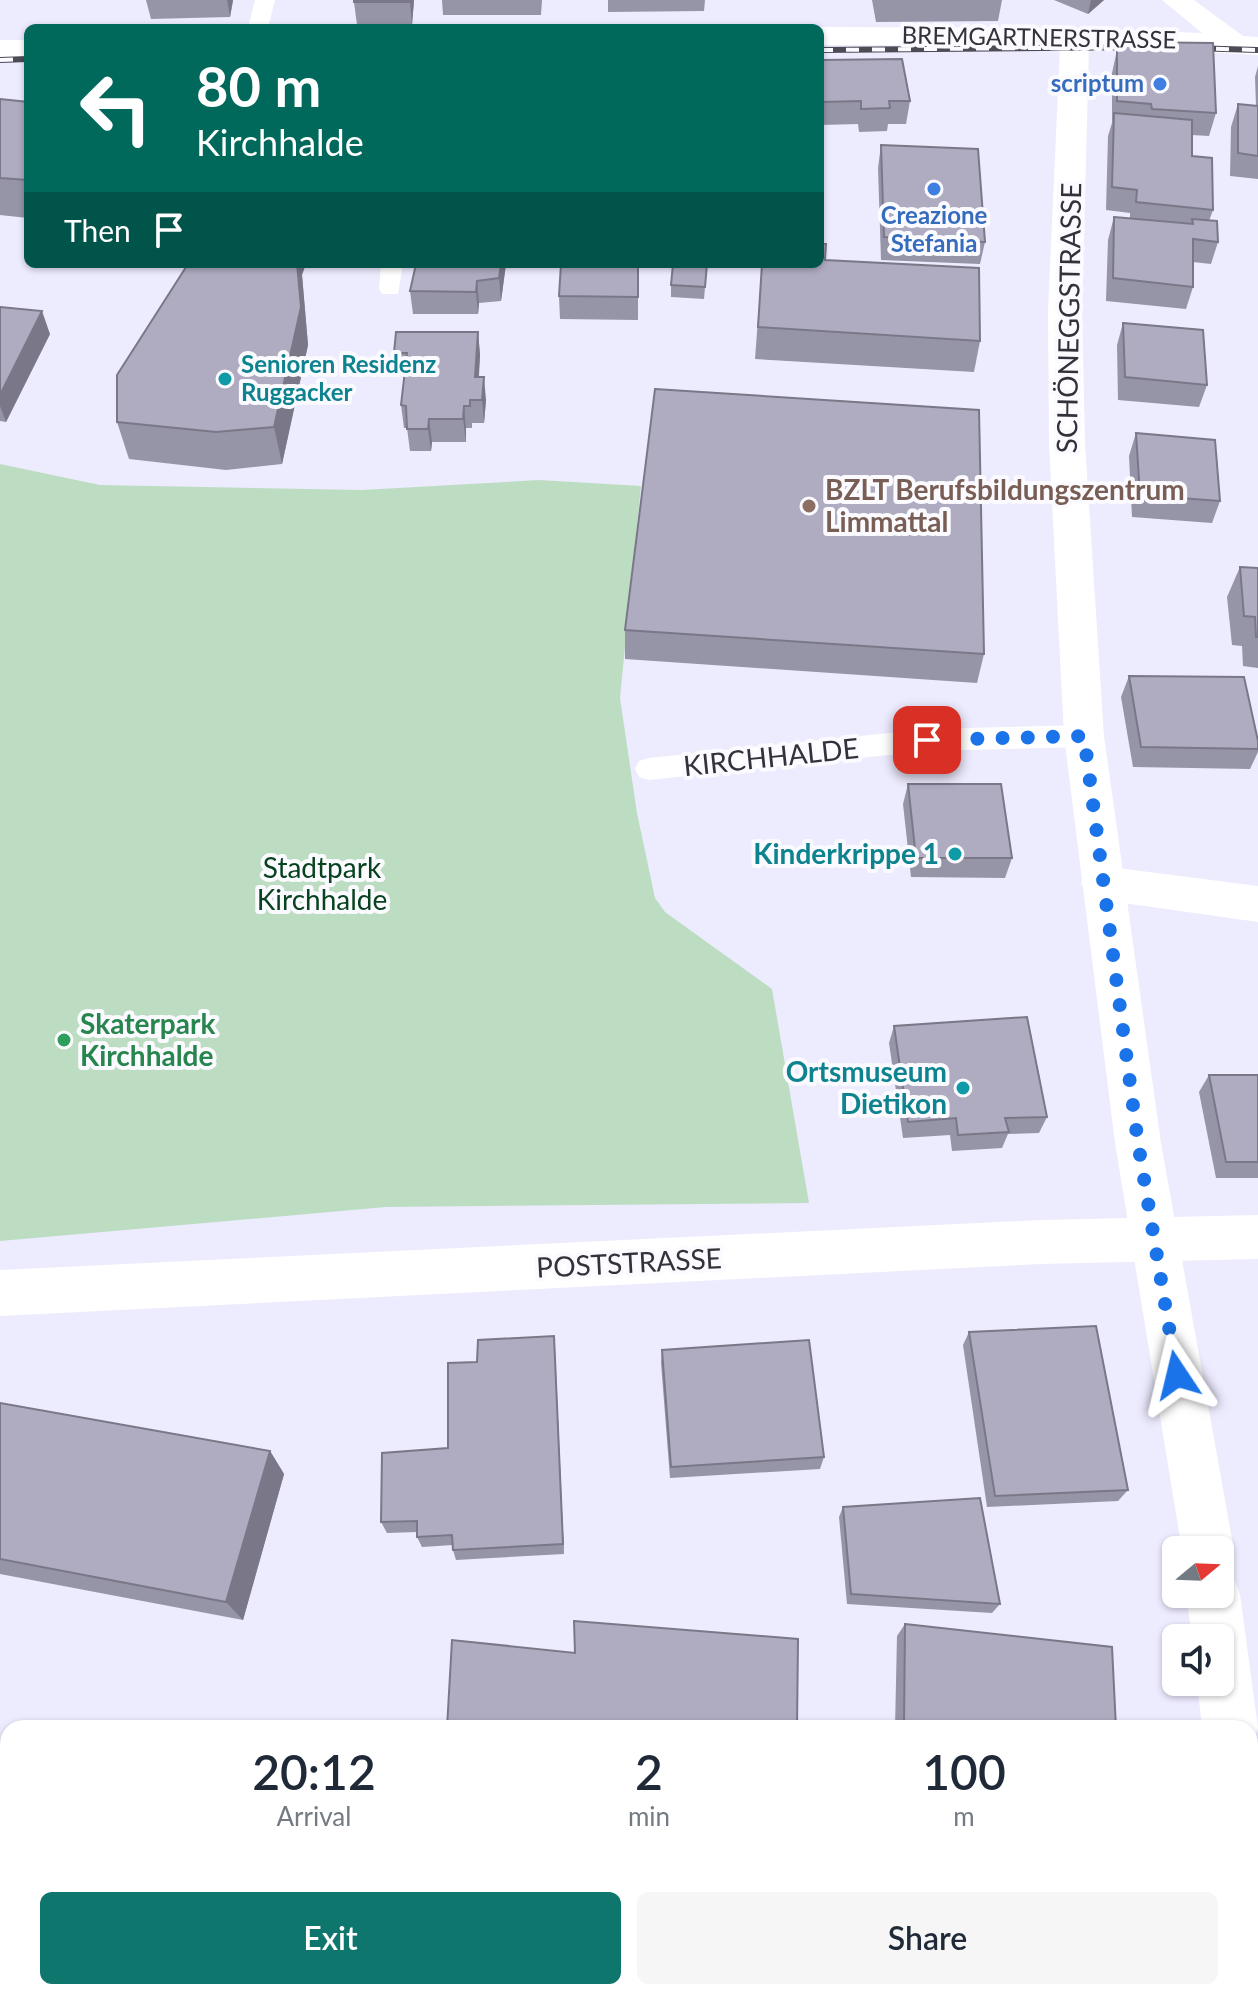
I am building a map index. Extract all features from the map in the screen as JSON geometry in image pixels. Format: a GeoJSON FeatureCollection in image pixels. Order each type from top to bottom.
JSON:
{"type":"FeatureCollection","features":[{"type":"Feature","properties":{"kind":"street"},"geometry":{"type":"LineString","coordinates":[[1176,0],[1246,44]]}},
{"type":"Feature","properties":{"kind":"street","name":"BREMGARTNERSTRASSE"},"geometry":{"type":"LineString","coordinates":[[824,36],[1075,37],[1246,44]]}},
{"type":"Feature","properties":{"kind":"street","name":"SCHÖNEGGSTRASSE"},"geometry":{"type":"LineString","coordinates":[[1075,37],[1065,311],[1067,429],[1084,736],[1153,1239],[1206,1536]]}},
{"type":"Feature","properties":{"kind":"street"},"geometry":{"type":"LineString","coordinates":[[0,49],[24,49]]}},
{"type":"Feature","properties":{"kind":"street"},"geometry":{"type":"LineString","coordinates":[[1102,883],[1258,904]]}},
{"type":"Feature","properties":{"kind":"street","name":"POSTSTRASSE"},"geometry":{"type":"LineString","coordinates":[[0,1293],[1153,1239],[1258,1237]]}},
{"type":"Feature","properties":{"kind":"street"},"geometry":{"type":"LineString","coordinates":[[1226,1696],[1229,1720]]}},
{"type":"Feature","properties":{"kind":"lane"},"geometry":{"type":"LineString","coordinates":[[259,24],[265,0]]}},
{"type":"Feature","properties":{"kind":"lane"},"geometry":{"type":"LineString","coordinates":[[390,289],[392,268]]}},
{"type":"Feature","properties":{"kind":"lane","name":"KIRCHHALDE"},"geometry":{"type":"LineString","coordinates":[[649,769],[927,740],[1084,736]]}},
{"type":"Feature","properties":{"kind":"green space","name":"Stadtpark Kirchhalde"},"geometry":{"type":"Polygon","coordinates":[[[0,464],[100,485],[362,490],[539,480],[641,486],[620,698],[637,813],[655,898],[665,912],[772,989],[809,1203],[386,1207],[0,1241],[0,464]]]}},
{"type":"Feature","properties":{"kind":"building"},"geometry":{"type":"Polygon","coordinates":[[[410,0],[410,2],[354,2],[410,0]]]}},
{"type":"Feature","properties":{"kind":"building"},"geometry":{"type":"Polygon","coordinates":[[[1131,42],[1213,43],[1216,113],[1152,109],[1151,104],[1117,101],[1117,50],[1131,42]]]}},
{"type":"Feature","properties":{"kind":"building"},"geometry":{"type":"Polygon","coordinates":[[[902,59],[910,101],[889,101],[890,108],[861,109],[861,101],[824,102],[824,60],[902,59]]]}},
{"type":"Feature","properties":{"kind":"building"},"geometry":{"type":"Polygon","coordinates":[[[0,99],[24,102],[24,180],[0,178],[0,99]]]}},
{"type":"Feature","properties":{"kind":"building"},"geometry":{"type":"Polygon","coordinates":[[[1238,104],[1258,106],[1258,156],[1238,153],[1238,104]]]}},
{"type":"Feature","properties":{"kind":"building"},"geometry":{"type":"Polygon","coordinates":[[[1114,113],[1192,120],[1192,156],[1212,158],[1213,210],[1136,202],[1137,190],[1112,187],[1114,113]]]}},
{"type":"Feature","properties":{"kind":"building"},"geometry":{"type":"Polygon","coordinates":[[[881,145],[978,149],[985,242],[884,237],[881,145]]]}},
{"type":"Feature","properties":{"kind":"building"},"geometry":{"type":"Polygon","coordinates":[[[1114,217],[1193,224],[1192,219],[1217,221],[1218,242],[1193,239],[1193,287],[1113,278],[1114,217]]]}},
{"type":"Feature","properties":{"kind":"building"},"geometry":{"type":"Polygon","coordinates":[[[824,244],[825,260],[979,268],[980,341],[758,327],[762,268],[824,268],[824,244]]]}},
{"type":"Feature","properties":{"kind":"building","name":"Senioren Residenz Ruggacker"},"geometry":{"type":"Polygon","coordinates":[[[185,268],[297,268],[301,307],[274,427],[216,432],[117,422],[117,375],[185,268]]]}},
{"type":"Feature","properties":{"kind":"building"},"geometry":{"type":"Polygon","coordinates":[[[415,268],[500,268],[499,278],[477,281],[476,292],[410,291],[415,268]]]}},
{"type":"Feature","properties":{"kind":"building"},"geometry":{"type":"Polygon","coordinates":[[[561,268],[638,268],[638,297],[559,296],[561,268]]]}},
{"type":"Feature","properties":{"kind":"building"},"geometry":{"type":"Polygon","coordinates":[[[673,268],[707,268],[705,287],[671,285],[673,268]]]}},
{"type":"Feature","properties":{"kind":"building"},"geometry":{"type":"Polygon","coordinates":[[[0,307],[42,311],[0,395],[0,307]]]}},
{"type":"Feature","properties":{"kind":"building"},"geometry":{"type":"Polygon","coordinates":[[[1123,323],[1203,330],[1207,385],[1125,377],[1123,323]]]}},
{"type":"Feature","properties":{"kind":"building"},"geometry":{"type":"Polygon","coordinates":[[[396,332],[478,332],[475,377],[484,377],[482,400],[470,400],[470,406],[464,406],[463,419],[429,419],[428,429],[407,429],[406,406],[401,405],[407,353],[394,353],[396,332]]]}},
{"type":"Feature","properties":{"kind":"building","name":"BZLT Berufsbildungszentrum Limmattal"},"geometry":{"type":"Polygon","coordinates":[[[655,389],[979,410],[984,654],[625,630],[655,389]]]}},
{"type":"Feature","properties":{"kind":"building"},"geometry":{"type":"Polygon","coordinates":[[[1136,433],[1215,440],[1220,501],[1140,495],[1136,433]]]}},
{"type":"Feature","properties":{"kind":"building"},"geometry":{"type":"Polygon","coordinates":[[[1240,567],[1258,568],[1258,637],[1255,617],[1244,616],[1240,567]]]}},
{"type":"Feature","properties":{"kind":"building"},"geometry":{"type":"Polygon","coordinates":[[[1129,676],[1244,677],[1258,749],[1141,747],[1129,676]]]}},
{"type":"Feature","properties":{"kind":"building","name":"Kinderkrippe 1"},"geometry":{"type":"Polygon","coordinates":[[[908,784],[1001,784],[1012,858],[916,858],[908,784]]]}},
{"type":"Feature","properties":{"kind":"building","name":"Ortsmuseum Dietikon"},"geometry":{"type":"Polygon","coordinates":[[[1027,1017],[1047,1117],[1005,1118],[1009,1132],[958,1135],[956,1118],[908,1122],[894,1026],[1027,1017]]]}},
{"type":"Feature","properties":{"kind":"building"},"geometry":{"type":"Polygon","coordinates":[[[1209,1075],[1258,1075],[1258,1162],[1226,1162],[1209,1075]]]}},
{"type":"Feature","properties":{"kind":"building"},"geometry":{"type":"Polygon","coordinates":[[[1096,1326],[1128,1490],[995,1496],[969,1332],[1096,1326]]]}},
{"type":"Feature","properties":{"kind":"building"},"geometry":{"type":"Polygon","coordinates":[[[554,1336],[563,1544],[453,1550],[452,1535],[417,1537],[417,1521],[381,1522],[382,1453],[448,1448],[448,1363],[477,1362],[478,1340],[554,1336]]]}},
{"type":"Feature","properties":{"kind":"building"},"geometry":{"type":"Polygon","coordinates":[[[809,1340],[824,1457],[671,1467],[662,1350],[809,1340]]]}},
{"type":"Feature","properties":{"kind":"building"},"geometry":{"type":"Polygon","coordinates":[[[0,1403],[270,1451],[226,1602],[0,1559],[0,1403]]]}},
{"type":"Feature","properties":{"kind":"building"},"geometry":{"type":"Polygon","coordinates":[[[980,1498],[1000,1604],[851,1594],[843,1507],[980,1498]]]}},
{"type":"Feature","properties":{"kind":"building"},"geometry":{"type":"Polygon","coordinates":[[[574,1621],[798,1639],[797,1720],[447,1720],[452,1640],[575,1653],[574,1621]]]}},
{"type":"Feature","properties":{"kind":"building"},"geometry":{"type":"Polygon","coordinates":[[[905,1624],[1112,1647],[1116,1720],[904,1720],[905,1624]]]}},
{"type":"Feature","properties":{"kind":"railway"},"geometry":{"type":"LineString","coordinates":[[824,50],[1146,47]]}},
{"type":"Feature","properties":{"kind":"railway"},"geometry":{"type":"LineString","coordinates":[[1190,48],[1258,50]]}},
{"type":"Feature","properties":{"kind":"railway"},"geometry":{"type":"LineString","coordinates":[[0,60],[24,59]]}},
{"type":"Feature","properties":{"kind":"place","name":"scriptum"},"geometry":{"type":"Point","coordinates":[1160,84]}},
{"type":"Feature","properties":{"kind":"place","name":"Creazione Stefania"},"geometry":{"type":"Point","coordinates":[934,189]}},
{"type":"Feature","properties":{"kind":"place","name":"Senioren Residenz Ruggacker"},"geometry":{"type":"Point","coordinates":[225,379]}},
{"type":"Feature","properties":{"kind":"place","name":"BZLT Berufsbildungszentrum Limmattal"},"geometry":{"type":"Point","coordinates":[809,506]}},
{"type":"Feature","properties":{"kind":"place","name":"Kinderkrippe 1"},"geometry":{"type":"Point","coordinates":[955,854]}},
{"type":"Feature","properties":{"kind":"place","name":"Skaterpark Kirchhalde"},"geometry":{"type":"Point","coordinates":[64,1040]}},
{"type":"Feature","properties":{"kind":"place","name":"Ortsmuseum Dietikon"},"geometry":{"type":"Point","coordinates":[963,1088]}},
{"type":"Feature","properties":{"kind":"route"},"geometry":{"type":"LineString","coordinates":[[927,740],[1084,736],[1138,1143],[1177,1375]]}}]}
